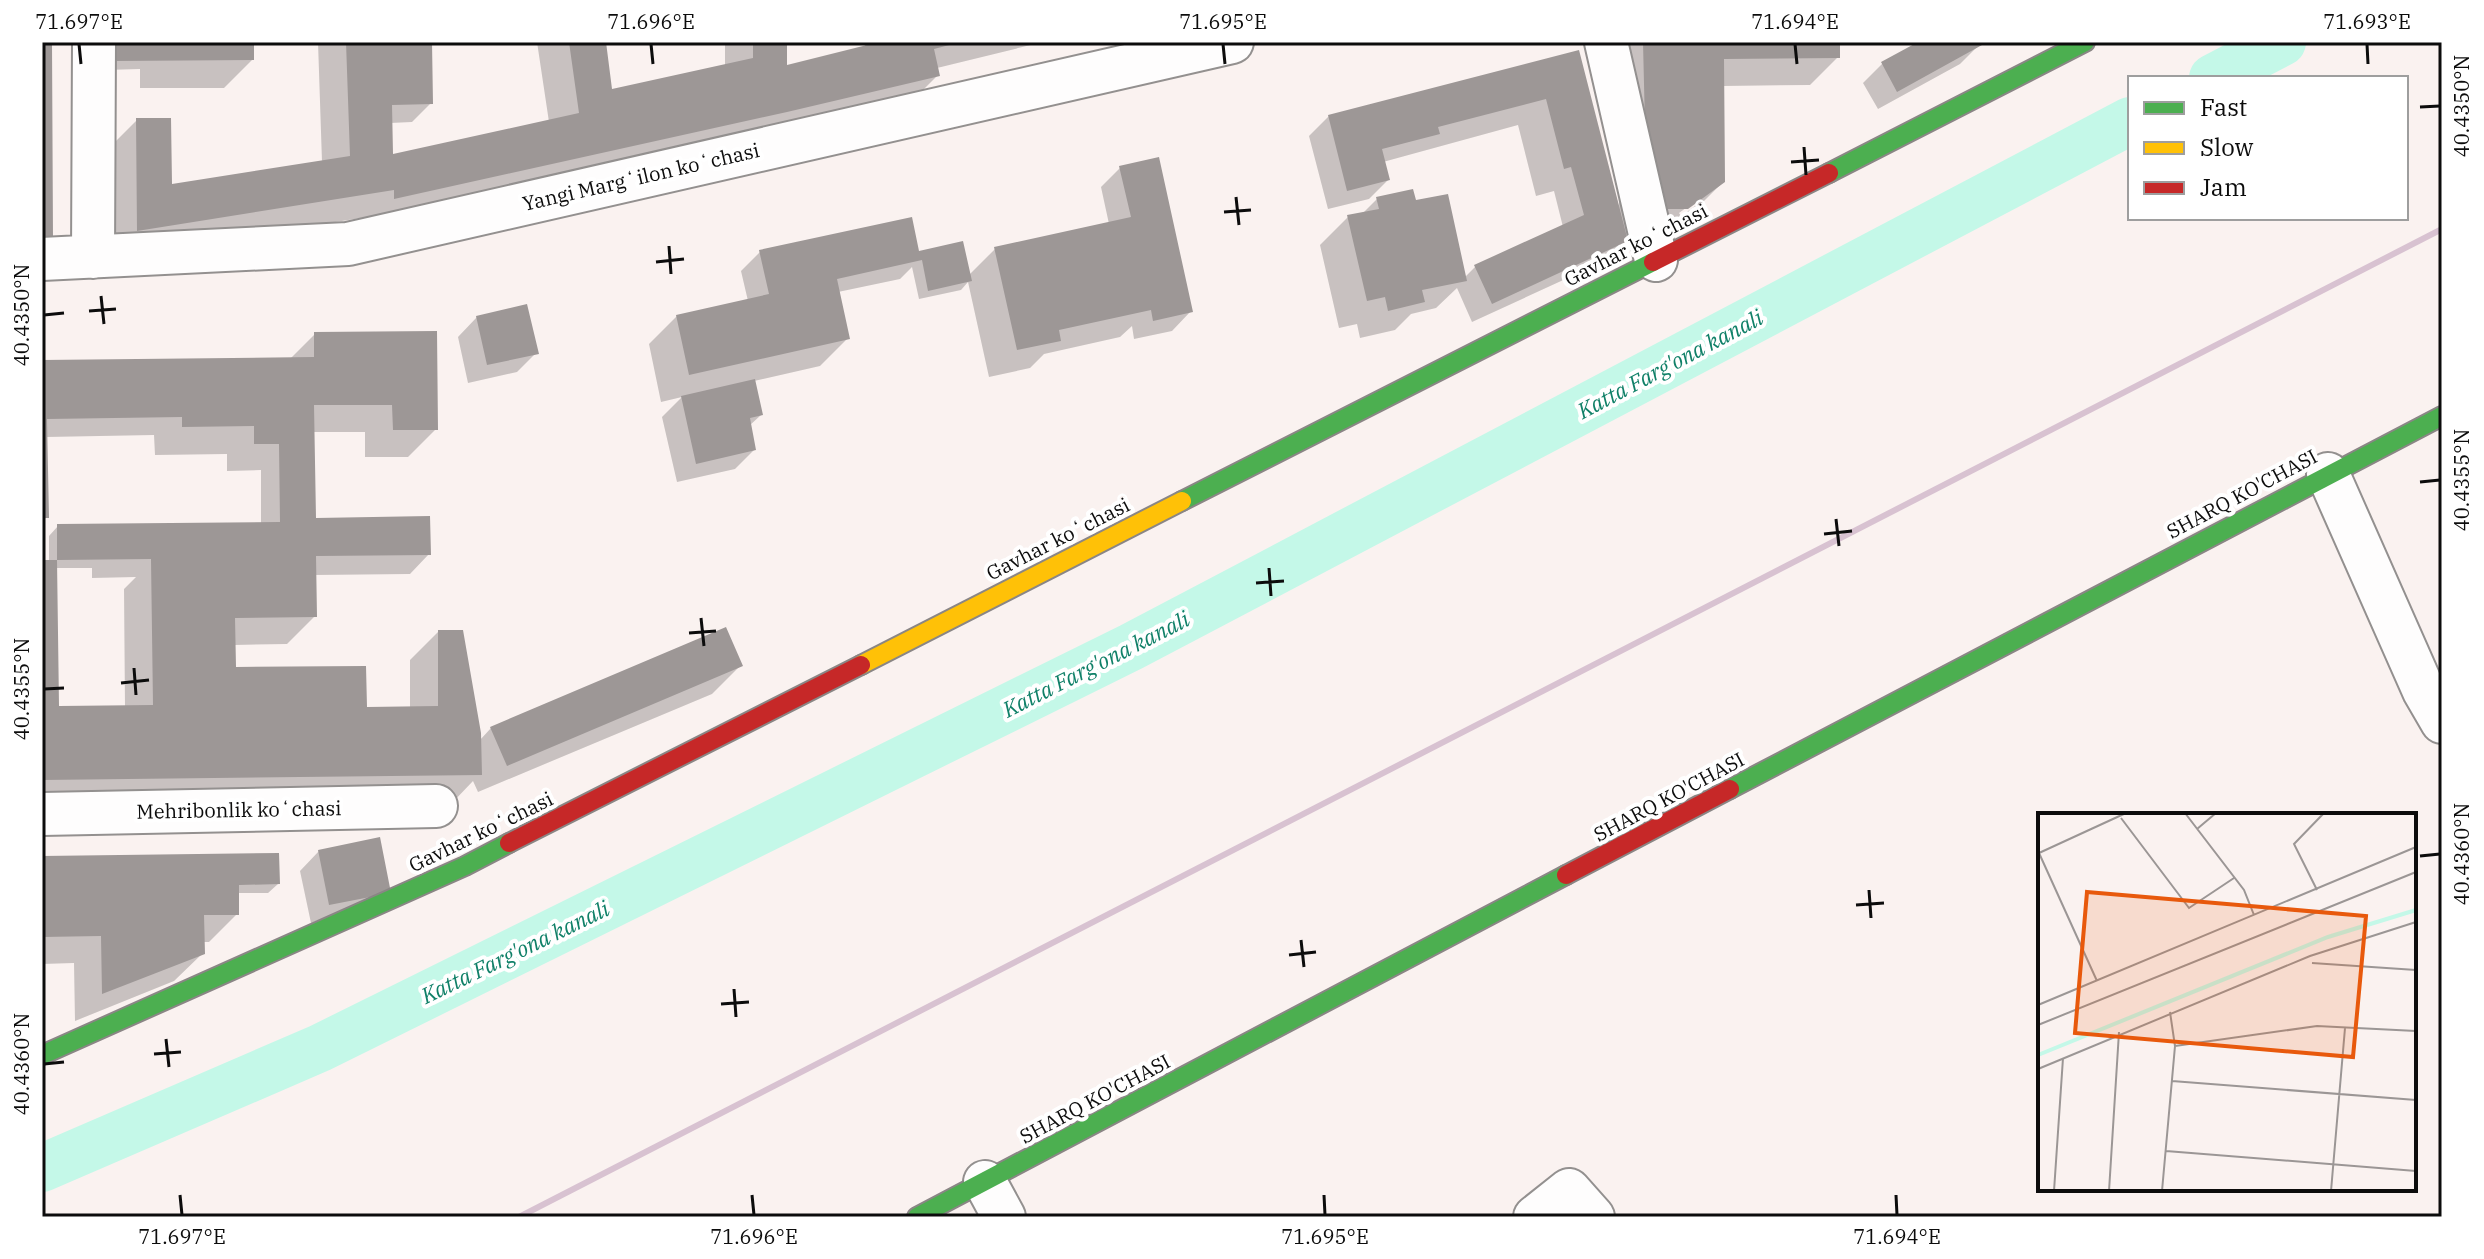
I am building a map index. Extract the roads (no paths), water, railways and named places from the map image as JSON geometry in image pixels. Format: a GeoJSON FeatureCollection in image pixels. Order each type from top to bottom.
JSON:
{"type":"FeatureCollection","features":[{"type":"Feature","properties":{"kind":"street"},"geometry":{"type":"LineString","coordinates":[[93,257],[94,42]]}},
{"type":"Feature","properties":{"kind":"street","name":"Yangi Margʻilon koʻchasi"},"geometry":{"type":"LineString","coordinates":[[42,259],[348,244],[1232,42]]}},
{"type":"Feature","properties":{"kind":"street"},"geometry":{"type":"LineString","coordinates":[[1606,42],[1656,260]]}},
{"type":"Feature","properties":{"kind":"street","name":"Gavhar koʻchasi"},"geometry":{"type":"LineString","coordinates":[[42,1055],[465,866],[2085,42]]}},
{"type":"Feature","properties":{"kind":"street","name":"SHARQ KO'CHASI"},"geometry":{"type":"LineString","coordinates":[[917,1217],[995,1199],[2328,474],[2442,416]]}},
{"type":"Feature","properties":{"kind":"street"},"geometry":{"type":"LineString","coordinates":[[2328,474],[2424,691],[2442,722]]}},
{"type":"Feature","properties":{"kind":"street","name":"Mehribonlik koʻchasi"},"geometry":{"type":"LineString","coordinates":[[42,814],[436,806]]}},
{"type":"Feature","properties":{"kind":"street"},"geometry":{"type":"LineString","coordinates":[[1535,1217],[1569,1190],[1593,1217]]}},
{"type":"Feature","properties":{"kind":"waterway","name":"Katta Farg'ona kanali"},"geometry":{"type":"LineString","coordinates":[[2217,76],[2282,42]]}},
{"type":"Feature","properties":{"kind":"waterway","name":"Katta Farg'ona kanali"},"geometry":{"type":"LineString","coordinates":[[42,1168],[320,1048],[1131,647],[2128,122]]}},
{"type":"Feature","properties":{"kind":"railway"},"geometry":{"type":"LineString","coordinates":[[519,1217],[2442,229]]}}]}
